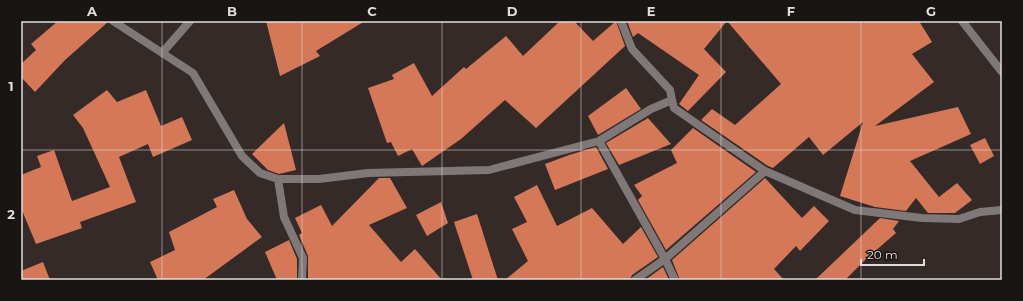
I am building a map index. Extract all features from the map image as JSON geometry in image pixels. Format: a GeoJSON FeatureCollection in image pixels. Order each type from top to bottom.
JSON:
{"type":"FeatureCollection","features":[{"type":"Feature","properties":{"kind":"street"},"geometry":{"type":"LineString","coordinates":[[113,21],[193,73],[242,156],[260,173],[278,179],[319,179],[368,173],[489,170],[598,140],[650,109],[672,100]]}},
{"type":"Feature","properties":{"kind":"street"},"geometry":{"type":"LineString","coordinates":[[162,53],[190,21]]}},
{"type":"Feature","properties":{"kind":"street"},"geometry":{"type":"LineString","coordinates":[[621,21],[632,49],[670,90],[674,108],[765,171],[855,210],[922,218],[959,219],[980,212],[1002,210]]}},
{"type":"Feature","properties":{"kind":"street"},"geometry":{"type":"LineString","coordinates":[[962,21],[1002,72]]}},
{"type":"Feature","properties":{"kind":"street"},"geometry":{"type":"LineString","coordinates":[[598,140],[665,259],[675,280]]}},
{"type":"Feature","properties":{"kind":"street"},"geometry":{"type":"LineString","coordinates":[[635,280],[665,259],[765,171]]}},
{"type":"Feature","properties":{"kind":"street"},"geometry":{"type":"LineString","coordinates":[[278,179],[284,217],[303,258],[302,280]]}},
{"type":"Feature","properties":{"kind":"building"},"geometry":{"type":"Polygon","coordinates":[[[58,21],[108,22],[65,60],[35,92],[21,77],[21,64],[36,50],[31,44],[58,21]]]}},
{"type":"Feature","properties":{"kind":"building"},"geometry":{"type":"Polygon","coordinates":[[[266,21],[365,21],[316,51],[320,56],[280,76],[266,21]]]}},
{"type":"Feature","properties":{"kind":"building"},"geometry":{"type":"Polygon","coordinates":[[[560,21],[574,21],[593,41],[616,21],[625,46],[536,128],[505,100],[461,139],[422,166],[412,149],[398,156],[391,142],[387,143],[368,88],[394,79],[392,75],[414,63],[432,96],[464,67],[466,69],[506,36],[523,56],[560,21]]]}},
{"type":"Feature","properties":{"kind":"building"},"geometry":{"type":"Polygon","coordinates":[[[627,21],[727,21],[704,49],[726,72],[688,111],[679,104],[699,75],[638,33],[633,37],[627,21]]]}},
{"type":"Feature","properties":{"kind":"building"},"geometry":{"type":"Polygon","coordinates":[[[727,21],[919,21],[932,42],[912,54],[934,82],[875,126],[958,107],[971,134],[910,161],[939,197],[957,183],[972,200],[955,213],[928,213],[916,198],[906,211],[875,207],[840,196],[863,122],[823,155],[809,137],[773,168],[701,120],[712,109],[735,125],[781,84],[727,21]]]}},
{"type":"Feature","properties":{"kind":"building"},"geometry":{"type":"Polygon","coordinates":[[[626,88],[641,109],[598,135],[588,116],[626,88]]]}},
{"type":"Feature","properties":{"kind":"building"},"geometry":{"type":"Polygon","coordinates":[[[107,90],[117,102],[146,90],[161,126],[182,117],[192,140],[153,157],[148,144],[119,157],[136,202],[80,222],[82,228],[36,244],[21,208],[21,175],[41,167],[37,156],[54,150],[72,201],[110,187],[83,128],[73,115],[107,90]]]}},
{"type":"Feature","properties":{"kind":"building"},"geometry":{"type":"Polygon","coordinates":[[[648,118],[671,144],[619,165],[606,143],[648,118]]]}},
{"type":"Feature","properties":{"kind":"building"},"geometry":{"type":"Polygon","coordinates":[[[284,123],[296,170],[279,174],[268,170],[252,154],[284,123]]]}},
{"type":"Feature","properties":{"kind":"building"},"geometry":{"type":"Polygon","coordinates":[[[693,128],[756,172],[666,250],[638,200],[642,196],[634,185],[677,163],[671,150],[693,128]]]}},
{"type":"Feature","properties":{"kind":"building"},"geometry":{"type":"Polygon","coordinates":[[[985,138],[994,156],[980,164],[970,145],[985,138]]]}},
{"type":"Feature","properties":{"kind":"building"},"geometry":{"type":"Polygon","coordinates":[[[596,147],[608,169],[555,190],[545,164],[596,147]]]}},
{"type":"Feature","properties":{"kind":"building"},"geometry":{"type":"Polygon","coordinates":[[[379,178],[390,178],[407,208],[369,225],[401,262],[415,249],[442,280],[308,280],[308,256],[299,235],[302,233],[295,218],[321,205],[332,226],[379,178]]]}},
{"type":"Feature","properties":{"kind":"building"},"geometry":{"type":"Polygon","coordinates":[[[765,178],[802,218],[814,206],[829,221],[800,251],[796,246],[774,269],[784,280],[680,280],[672,260],[765,178]]]}},
{"type":"Feature","properties":{"kind":"building"},"geometry":{"type":"Polygon","coordinates":[[[537,185],[557,226],[592,208],[623,244],[641,227],[658,257],[632,275],[630,280],[505,280],[528,261],[512,229],[527,222],[514,197],[537,185]]]}},
{"type":"Feature","properties":{"kind":"building"},"geometry":{"type":"Polygon","coordinates":[[[234,190],[247,219],[262,237],[203,280],[158,280],[150,262],[175,250],[169,232],[217,207],[213,199],[234,190]]]}},
{"type":"Feature","properties":{"kind":"building"},"geometry":{"type":"Polygon","coordinates":[[[441,202],[448,223],[427,236],[416,215],[441,202]]]}},
{"type":"Feature","properties":{"kind":"building"},"geometry":{"type":"Polygon","coordinates":[[[477,214],[498,280],[473,280],[454,222],[477,214]]]}},
{"type":"Feature","properties":{"kind":"building"},"geometry":{"type":"Polygon","coordinates":[[[880,218],[899,221],[893,229],[896,233],[866,259],[845,280],[815,280],[880,218]]]}},
{"type":"Feature","properties":{"kind":"building"},"geometry":{"type":"Polygon","coordinates":[[[289,240],[297,259],[297,280],[277,280],[265,252],[289,240]]]}},
{"type":"Feature","properties":{"kind":"building"},"geometry":{"type":"Polygon","coordinates":[[[43,262],[50,280],[21,280],[21,271],[43,262]]]}},
{"type":"Feature","properties":{"kind":"building"},"geometry":{"type":"Polygon","coordinates":[[[663,267],[669,280],[645,280],[663,267]]]}}]}
